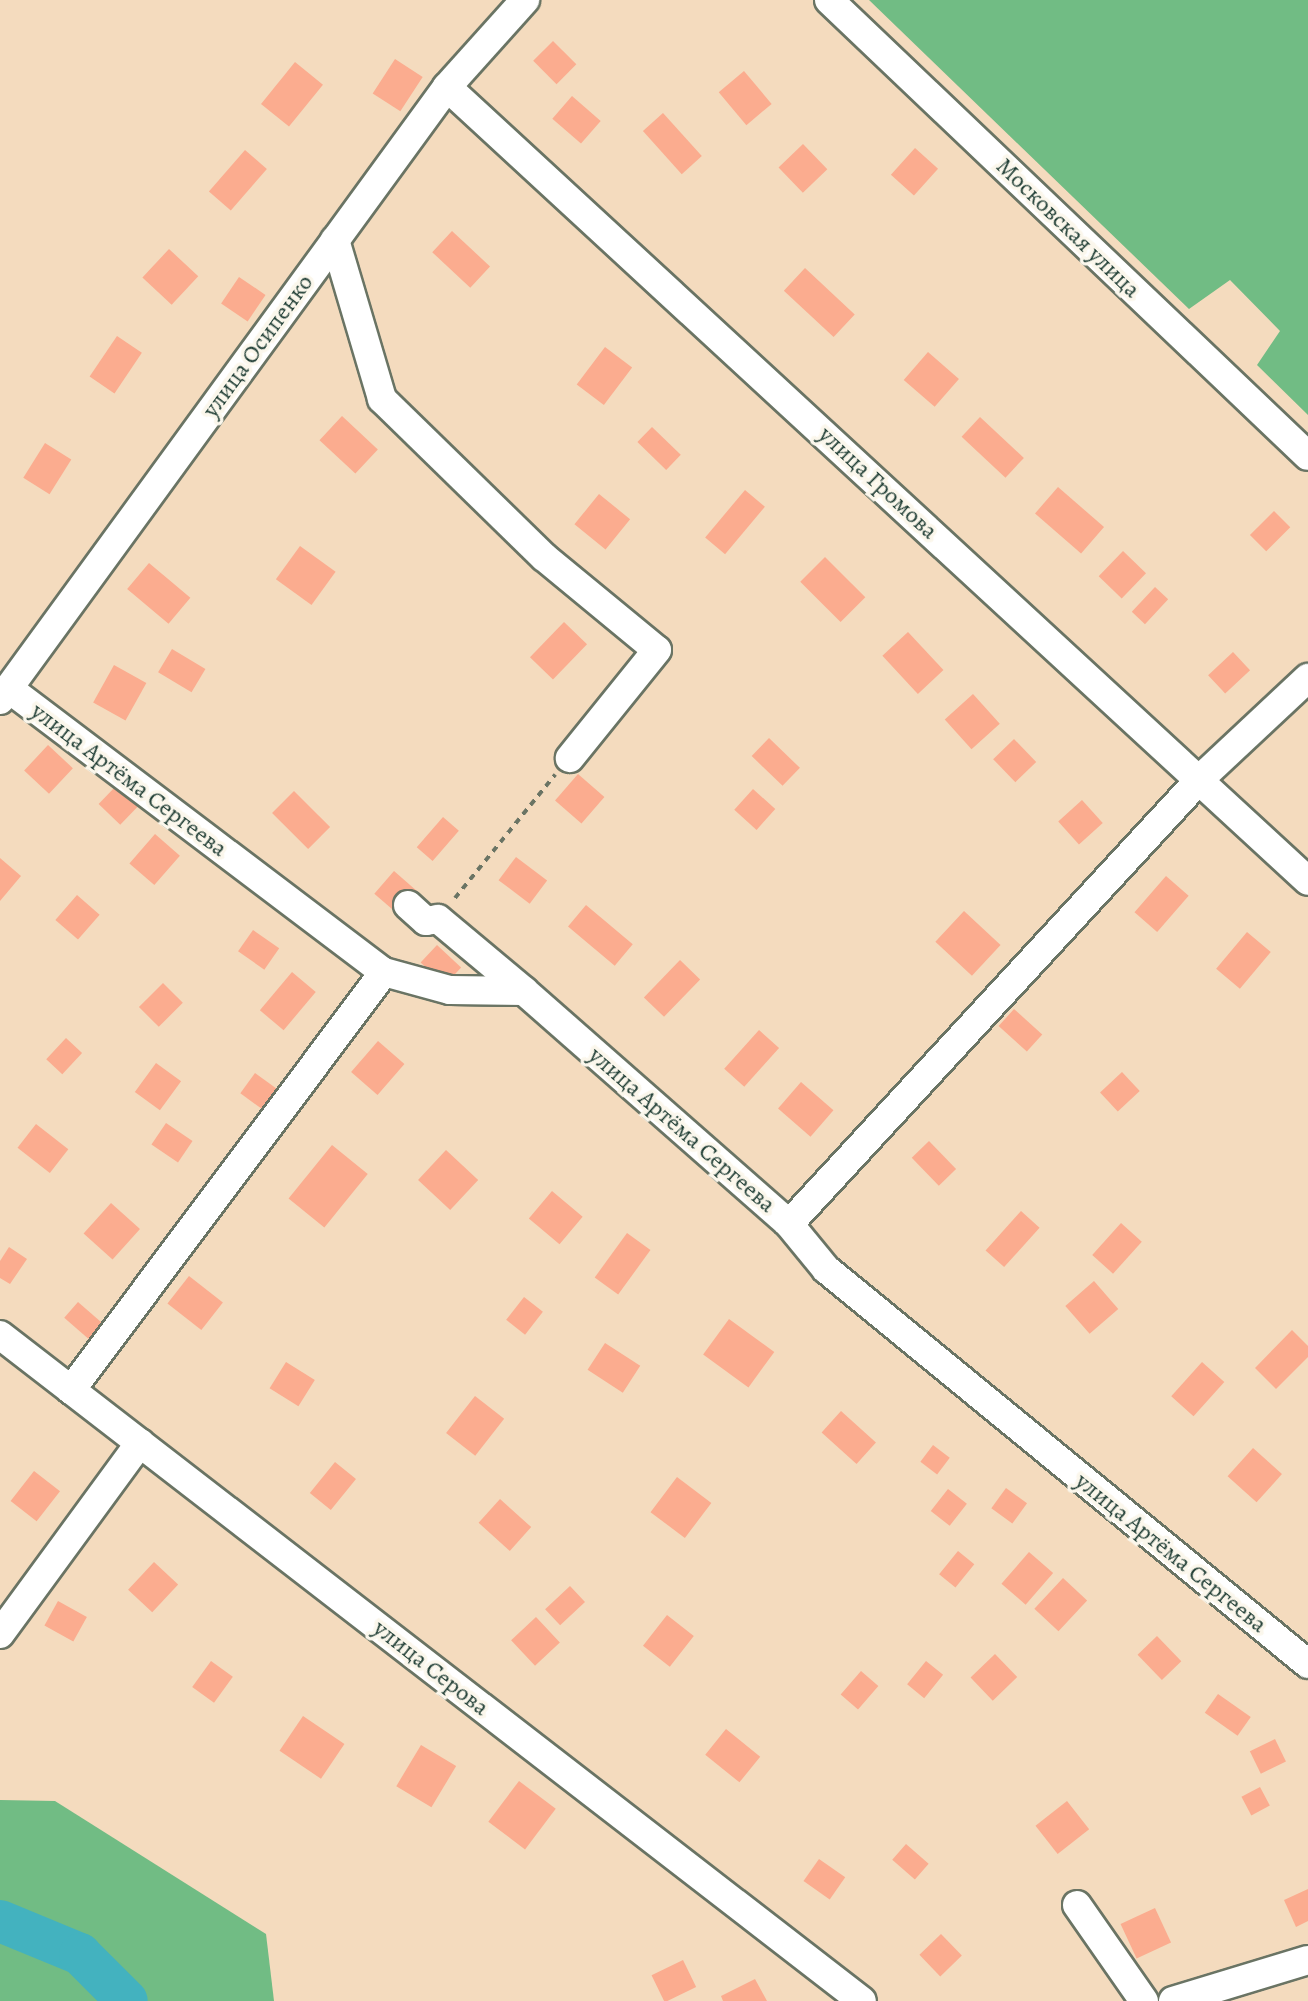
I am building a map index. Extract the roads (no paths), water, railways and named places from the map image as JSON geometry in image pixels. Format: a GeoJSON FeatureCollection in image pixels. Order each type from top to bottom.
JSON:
{"type":"FeatureCollection","features":[{"type":"Feature","properties":{"kind":"street","name":"улица Осипенко"},"geometry":{"type":"LineString","coordinates":[[4,694],[447,87],[525,0]]}},
{"type":"Feature","properties":{"kind":"street","name":"Московская улица"},"geometry":{"type":"LineString","coordinates":[[829,0],[1308,456]]}},
{"type":"Feature","properties":{"kind":"street","name":"улица Громова"},"geometry":{"type":"LineString","coordinates":[[447,87],[1308,881]]}},
{"type":"Feature","properties":{"kind":"street"},"geometry":{"type":"LineString","coordinates":[[335,240],[382,399],[544,557],[657,650],[570,758]]}},
{"type":"Feature","properties":{"kind":"street"},"geometry":{"type":"LineString","coordinates":[[789,1224],[1200,779],[1308,678]]}},
{"type":"Feature","properties":{"kind":"street","name":"улица Артёма Сергеева"},"geometry":{"type":"LineString","coordinates":[[4,694],[384,972],[450,990],[524,991],[789,1224],[826,1269],[935,1362],[1308,1664]]}},
{"type":"Feature","properties":{"kind":"street"},"geometry":{"type":"LineString","coordinates":[[408,905],[426,921],[438,919],[524,991]]}},
{"type":"Feature","properties":{"kind":"street"},"geometry":{"type":"LineString","coordinates":[[71,1390],[384,972]]}},
{"type":"Feature","properties":{"kind":"street","name":"улица Серова"},"geometry":{"type":"LineString","coordinates":[[0,1335],[862,2001]]}},
{"type":"Feature","properties":{"kind":"street"},"geometry":{"type":"LineString","coordinates":[[0,1634],[140,1443]]}},
{"type":"Feature","properties":{"kind":"street"},"geometry":{"type":"LineString","coordinates":[[1077,1905],[1144,2001]]}},
{"type":"Feature","properties":{"kind":"street"},"geometry":{"type":"LineString","coordinates":[[1173,2001],[1308,1960]]}},
{"type":"Feature","properties":{"kind":"waterway"},"geometry":{"type":"LineString","coordinates":[[0,1921],[80,1954],[127,2001]]}}]}
